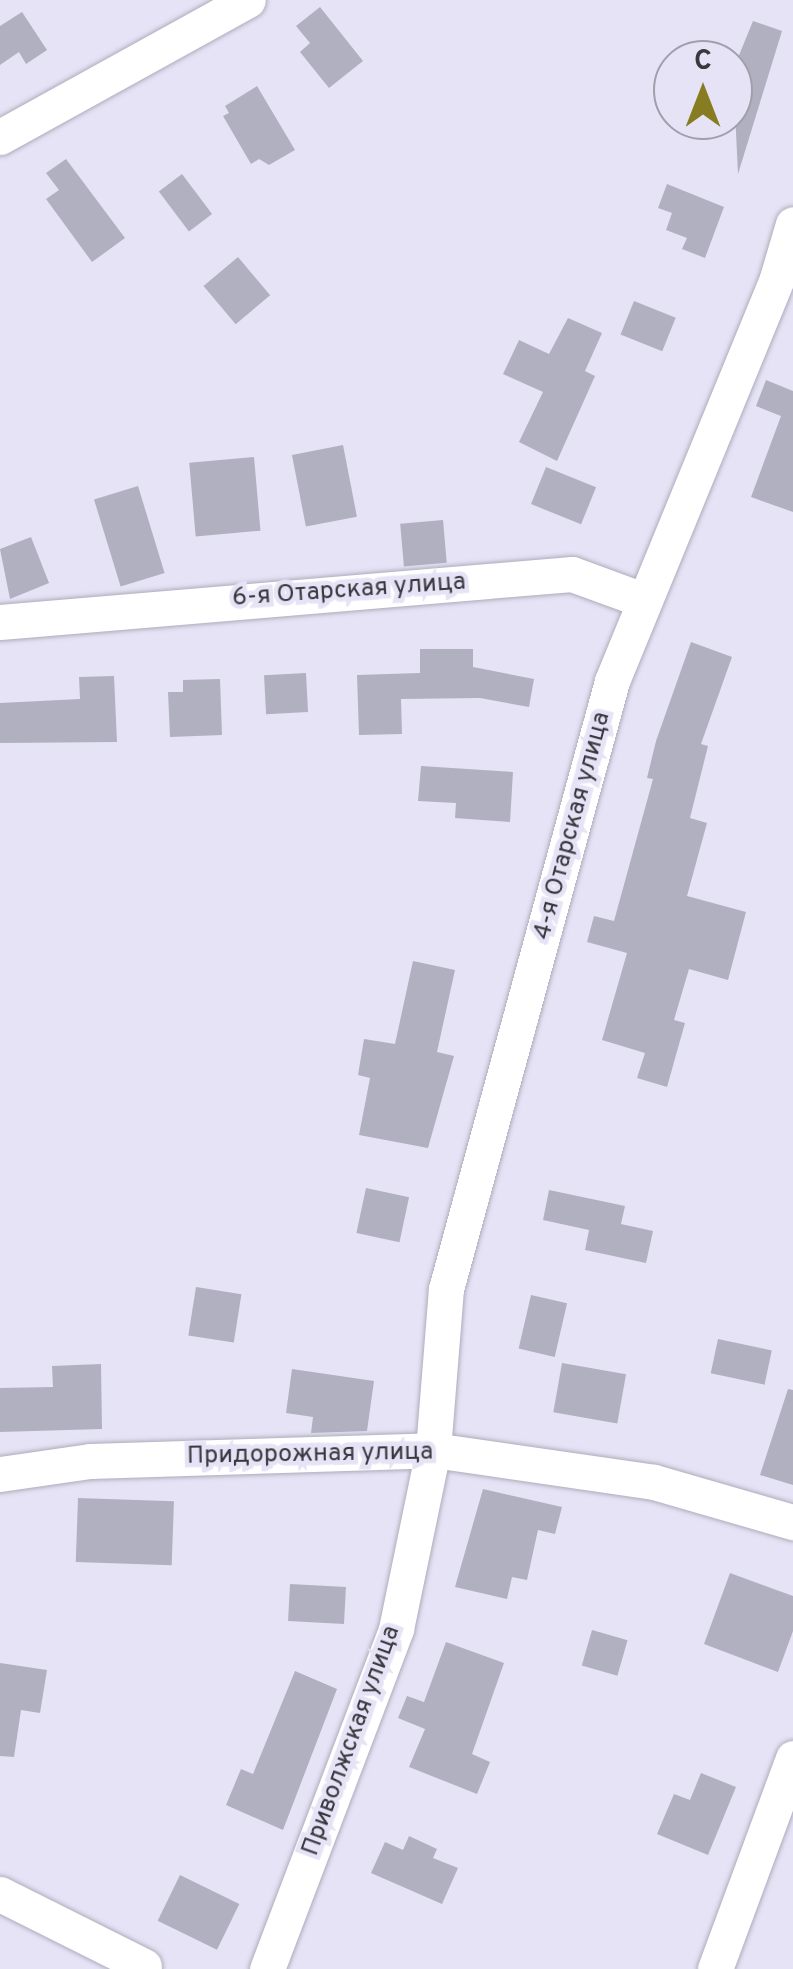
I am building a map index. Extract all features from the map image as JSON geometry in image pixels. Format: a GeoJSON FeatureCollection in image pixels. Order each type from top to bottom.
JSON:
{"type":"FeatureCollection","features":[{"type":"Feature","properties":{"kind":"street"},"geometry":{"type":"LineString","coordinates":[[0,137],[248,0]]}},
{"type":"Feature","properties":{"kind":"street","name":"4-я Отарская улица"},"geometry":{"type":"LineString","coordinates":[[432,1450],[446,1289],[612,681],[777,278],[793,224]]}},
{"type":"Feature","properties":{"kind":"street","name":"6-я Отарская улица"},"geometry":{"type":"LineString","coordinates":[[0,622],[50,614],[572,574],[643,600]]}},
{"type":"Feature","properties":{"kind":"street","name":"Придорожная улица"},"geometry":{"type":"LineString","coordinates":[[0,1474],[90,1460],[432,1450],[654,1482],[793,1522]]}},
{"type":"Feature","properties":{"kind":"street","name":"Приволжская улица"},"geometry":{"type":"LineString","coordinates":[[267,1969],[396,1630],[432,1450]]}},
{"type":"Feature","properties":{"kind":"street"},"geometry":{"type":"LineString","coordinates":[[715,1969],[793,1758]]}},
{"type":"Feature","properties":{"kind":"street"},"geometry":{"type":"LineString","coordinates":[[0,1894],[144,1966]]}},
{"type":"Feature","properties":{"kind":"building"},"geometry":{"type":"Polygon","coordinates":[[[320,7],[363,61],[329,88],[300,52],[310,43],[296,26],[320,7]]]}},
{"type":"Feature","properties":{"kind":"building"},"geometry":{"type":"Polygon","coordinates":[[[22,12],[47,50],[26,64],[19,52],[0,65],[0,26],[22,12]]]}},
{"type":"Feature","properties":{"kind":"building"},"geometry":{"type":"Polygon","coordinates":[[[753,21],[782,31],[753,125],[753,40],[745,40],[753,21]]]}},
{"type":"Feature","properties":{"kind":"building"},"geometry":{"type":"Polygon","coordinates":[[[257,86],[295,150],[269,165],[259,159],[251,164],[223,116],[229,113],[225,106],[257,86]]]}},
{"type":"Feature","properties":{"kind":"building"},"geometry":{"type":"Polygon","coordinates":[[[736,140],[748,140],[738,174],[736,140]]]}},
{"type":"Feature","properties":{"kind":"building"},"geometry":{"type":"Polygon","coordinates":[[[66,159],[125,238],[92,262],[46,199],[59,190],[46,173],[66,159]]]}},
{"type":"Feature","properties":{"kind":"building"},"geometry":{"type":"Polygon","coordinates":[[[182,174],[212,214],[189,231],[159,191],[182,174]]]}},
{"type":"Feature","properties":{"kind":"building"},"geometry":{"type":"Polygon","coordinates":[[[667,184],[724,207],[705,258],[682,249],[687,238],[666,230],[672,213],[658,208],[667,184]]]}},
{"type":"Feature","properties":{"kind":"building"},"geometry":{"type":"Polygon","coordinates":[[[238,257],[270,295],[236,324],[204,286],[238,257]]]}},
{"type":"Feature","properties":{"kind":"building"},"geometry":{"type":"Polygon","coordinates":[[[634,301],[676,318],[662,351],[621,334],[634,301]]]}},
{"type":"Feature","properties":{"kind":"building"},"geometry":{"type":"Polygon","coordinates":[[[568,318],[602,333],[585,371],[595,376],[557,461],[519,442],[543,392],[503,374],[519,340],[549,354],[568,318]]]}},
{"type":"Feature","properties":{"kind":"building"},"geometry":{"type":"Polygon","coordinates":[[[766,380],[793,391],[793,512],[751,497],[781,416],[756,406],[766,380]]]}},
{"type":"Feature","properties":{"kind":"building"},"geometry":{"type":"Polygon","coordinates":[[[343,445],[357,517],[306,527],[292,455],[343,445]]]}},
{"type":"Feature","properties":{"kind":"building"},"geometry":{"type":"Polygon","coordinates":[[[254,457],[260,531],[196,536],[189,463],[254,457]]]}},
{"type":"Feature","properties":{"kind":"building"},"geometry":{"type":"Polygon","coordinates":[[[546,467],[596,487],[581,524],[531,504],[546,467]]]}},
{"type":"Feature","properties":{"kind":"building"},"geometry":{"type":"Polygon","coordinates":[[[138,486],[165,573],[121,586],[94,499],[138,486]]]}},
{"type":"Feature","properties":{"kind":"building"},"geometry":{"type":"Polygon","coordinates":[[[443,520],[447,563],[404,567],[400,524],[443,520]]]}},
{"type":"Feature","properties":{"kind":"building"},"geometry":{"type":"Polygon","coordinates":[[[31,537],[49,583],[10,599],[0,549],[31,537]]]}},
{"type":"Feature","properties":{"kind":"building"},"geometry":{"type":"Polygon","coordinates":[[[691,642],[732,657],[701,744],[708,746],[690,818],[707,823],[687,896],[746,912],[728,980],[689,969],[674,1020],[685,1023],[667,1087],[637,1078],[645,1053],[602,1040],[627,953],[587,942],[594,916],[614,921],[653,779],[647,778],[656,741],[691,642]]]}},
{"type":"Feature","properties":{"kind":"building"},"geometry":{"type":"Polygon","coordinates":[[[420,649],[473,649],[473,667],[534,679],[529,707],[480,698],[401,699],[402,734],[359,735],[357,675],[420,673],[420,649]]]}},
{"type":"Feature","properties":{"kind":"building"},"geometry":{"type":"Polygon","coordinates":[[[306,673],[308,712],[266,714],[264,675],[306,673]]]}},
{"type":"Feature","properties":{"kind":"building"},"geometry":{"type":"Polygon","coordinates":[[[114,676],[117,742],[0,743],[0,703],[80,699],[79,677],[114,676]]]}},
{"type":"Feature","properties":{"kind":"building"},"geometry":{"type":"Polygon","coordinates":[[[220,679],[222,735],[170,737],[168,692],[183,692],[183,680],[220,679]]]}},
{"type":"Feature","properties":{"kind":"building"},"geometry":{"type":"Polygon","coordinates":[[[421,766],[513,772],[510,822],[455,818],[456,803],[418,801],[421,766]]]}},
{"type":"Feature","properties":{"kind":"building"},"geometry":{"type":"Polygon","coordinates":[[[413,961],[455,970],[437,1052],[454,1056],[428,1148],[359,1135],[370,1078],[358,1075],[364,1039],[395,1044],[413,961]]]}},
{"type":"Feature","properties":{"kind":"building"},"geometry":{"type":"Polygon","coordinates":[[[366,1188],[409,1197],[399,1242],[356,1233],[366,1188]]]}},
{"type":"Feature","properties":{"kind":"building"},"geometry":{"type":"Polygon","coordinates":[[[549,1190],[625,1206],[621,1224],[653,1231],[646,1263],[585,1250],[589,1230],[543,1220],[549,1190]]]}},
{"type":"Feature","properties":{"kind":"building"},"geometry":{"type":"Polygon","coordinates":[[[196,1287],[241,1294],[234,1343],[188,1335],[196,1287]]]}},
{"type":"Feature","properties":{"kind":"building"},"geometry":{"type":"Polygon","coordinates":[[[531,1295],[567,1303],[555,1357],[519,1349],[531,1295]]]}},
{"type":"Feature","properties":{"kind":"building"},"geometry":{"type":"Polygon","coordinates":[[[718,1339],[772,1350],[765,1385],[711,1373],[718,1339]]]}},
{"type":"Feature","properties":{"kind":"building"},"geometry":{"type":"Polygon","coordinates":[[[562,1363],[626,1374],[617,1424],[553,1412],[562,1363]]]}},
{"type":"Feature","properties":{"kind":"building"},"geometry":{"type":"Polygon","coordinates":[[[101,1364],[102,1429],[0,1432],[0,1388],[53,1387],[52,1366],[101,1364]]]}},
{"type":"Feature","properties":{"kind":"building"},"geometry":{"type":"Polygon","coordinates":[[[292,1369],[374,1381],[367,1431],[311,1433],[313,1417],[286,1413],[292,1369]]]}},
{"type":"Feature","properties":{"kind":"building"},"geometry":{"type":"Polygon","coordinates":[[[788,1389],[793,1390],[793,1485],[760,1475],[788,1389]]]}},
{"type":"Feature","properties":{"kind":"building"},"geometry":{"type":"Polygon","coordinates":[[[483,1489],[562,1507],[555,1534],[538,1530],[527,1580],[512,1577],[507,1599],[455,1587],[483,1489]]]}},
{"type":"Feature","properties":{"kind":"building"},"geometry":{"type":"Polygon","coordinates":[[[78,1498],[174,1501],[172,1565],[76,1562],[78,1498]]]}},
{"type":"Feature","properties":{"kind":"building"},"geometry":{"type":"Polygon","coordinates":[[[730,1573],[793,1596],[793,1631],[778,1672],[704,1644],[730,1573]]]}},
{"type":"Feature","properties":{"kind":"building"},"geometry":{"type":"Polygon","coordinates":[[[290,1584],[346,1587],[344,1624],[288,1621],[290,1584]]]}},
{"type":"Feature","properties":{"kind":"building"},"geometry":{"type":"Polygon","coordinates":[[[592,1630],[628,1640],[617,1676],[582,1666],[592,1630]]]}},
{"type":"Feature","properties":{"kind":"building"},"geometry":{"type":"Polygon","coordinates":[[[446,1642],[504,1663],[472,1754],[490,1762],[477,1794],[409,1767],[425,1729],[398,1718],[407,1696],[424,1702],[446,1642]]]}},
{"type":"Feature","properties":{"kind":"building"},"geometry":{"type":"Polygon","coordinates":[[[0,1663],[47,1670],[40,1713],[21,1710],[14,1757],[0,1756],[0,1663]]]}},
{"type":"Feature","properties":{"kind":"building"},"geometry":{"type":"Polygon","coordinates":[[[295,1671],[337,1689],[283,1830],[226,1805],[241,1769],[253,1774],[295,1671]]]}},
{"type":"Feature","properties":{"kind":"building"},"geometry":{"type":"Polygon","coordinates":[[[701,1773],[736,1787],[708,1855],[657,1834],[674,1794],[690,1800],[701,1773]]]}},
{"type":"Feature","properties":{"kind":"building"},"geometry":{"type":"Polygon","coordinates":[[[409,1836],[437,1849],[433,1858],[458,1868],[442,1904],[371,1873],[385,1842],[403,1850],[409,1836]]]}},
{"type":"Feature","properties":{"kind":"building"},"geometry":{"type":"Polygon","coordinates":[[[180,1875],[239,1904],[217,1950],[158,1921],[180,1875]]]}}]}
